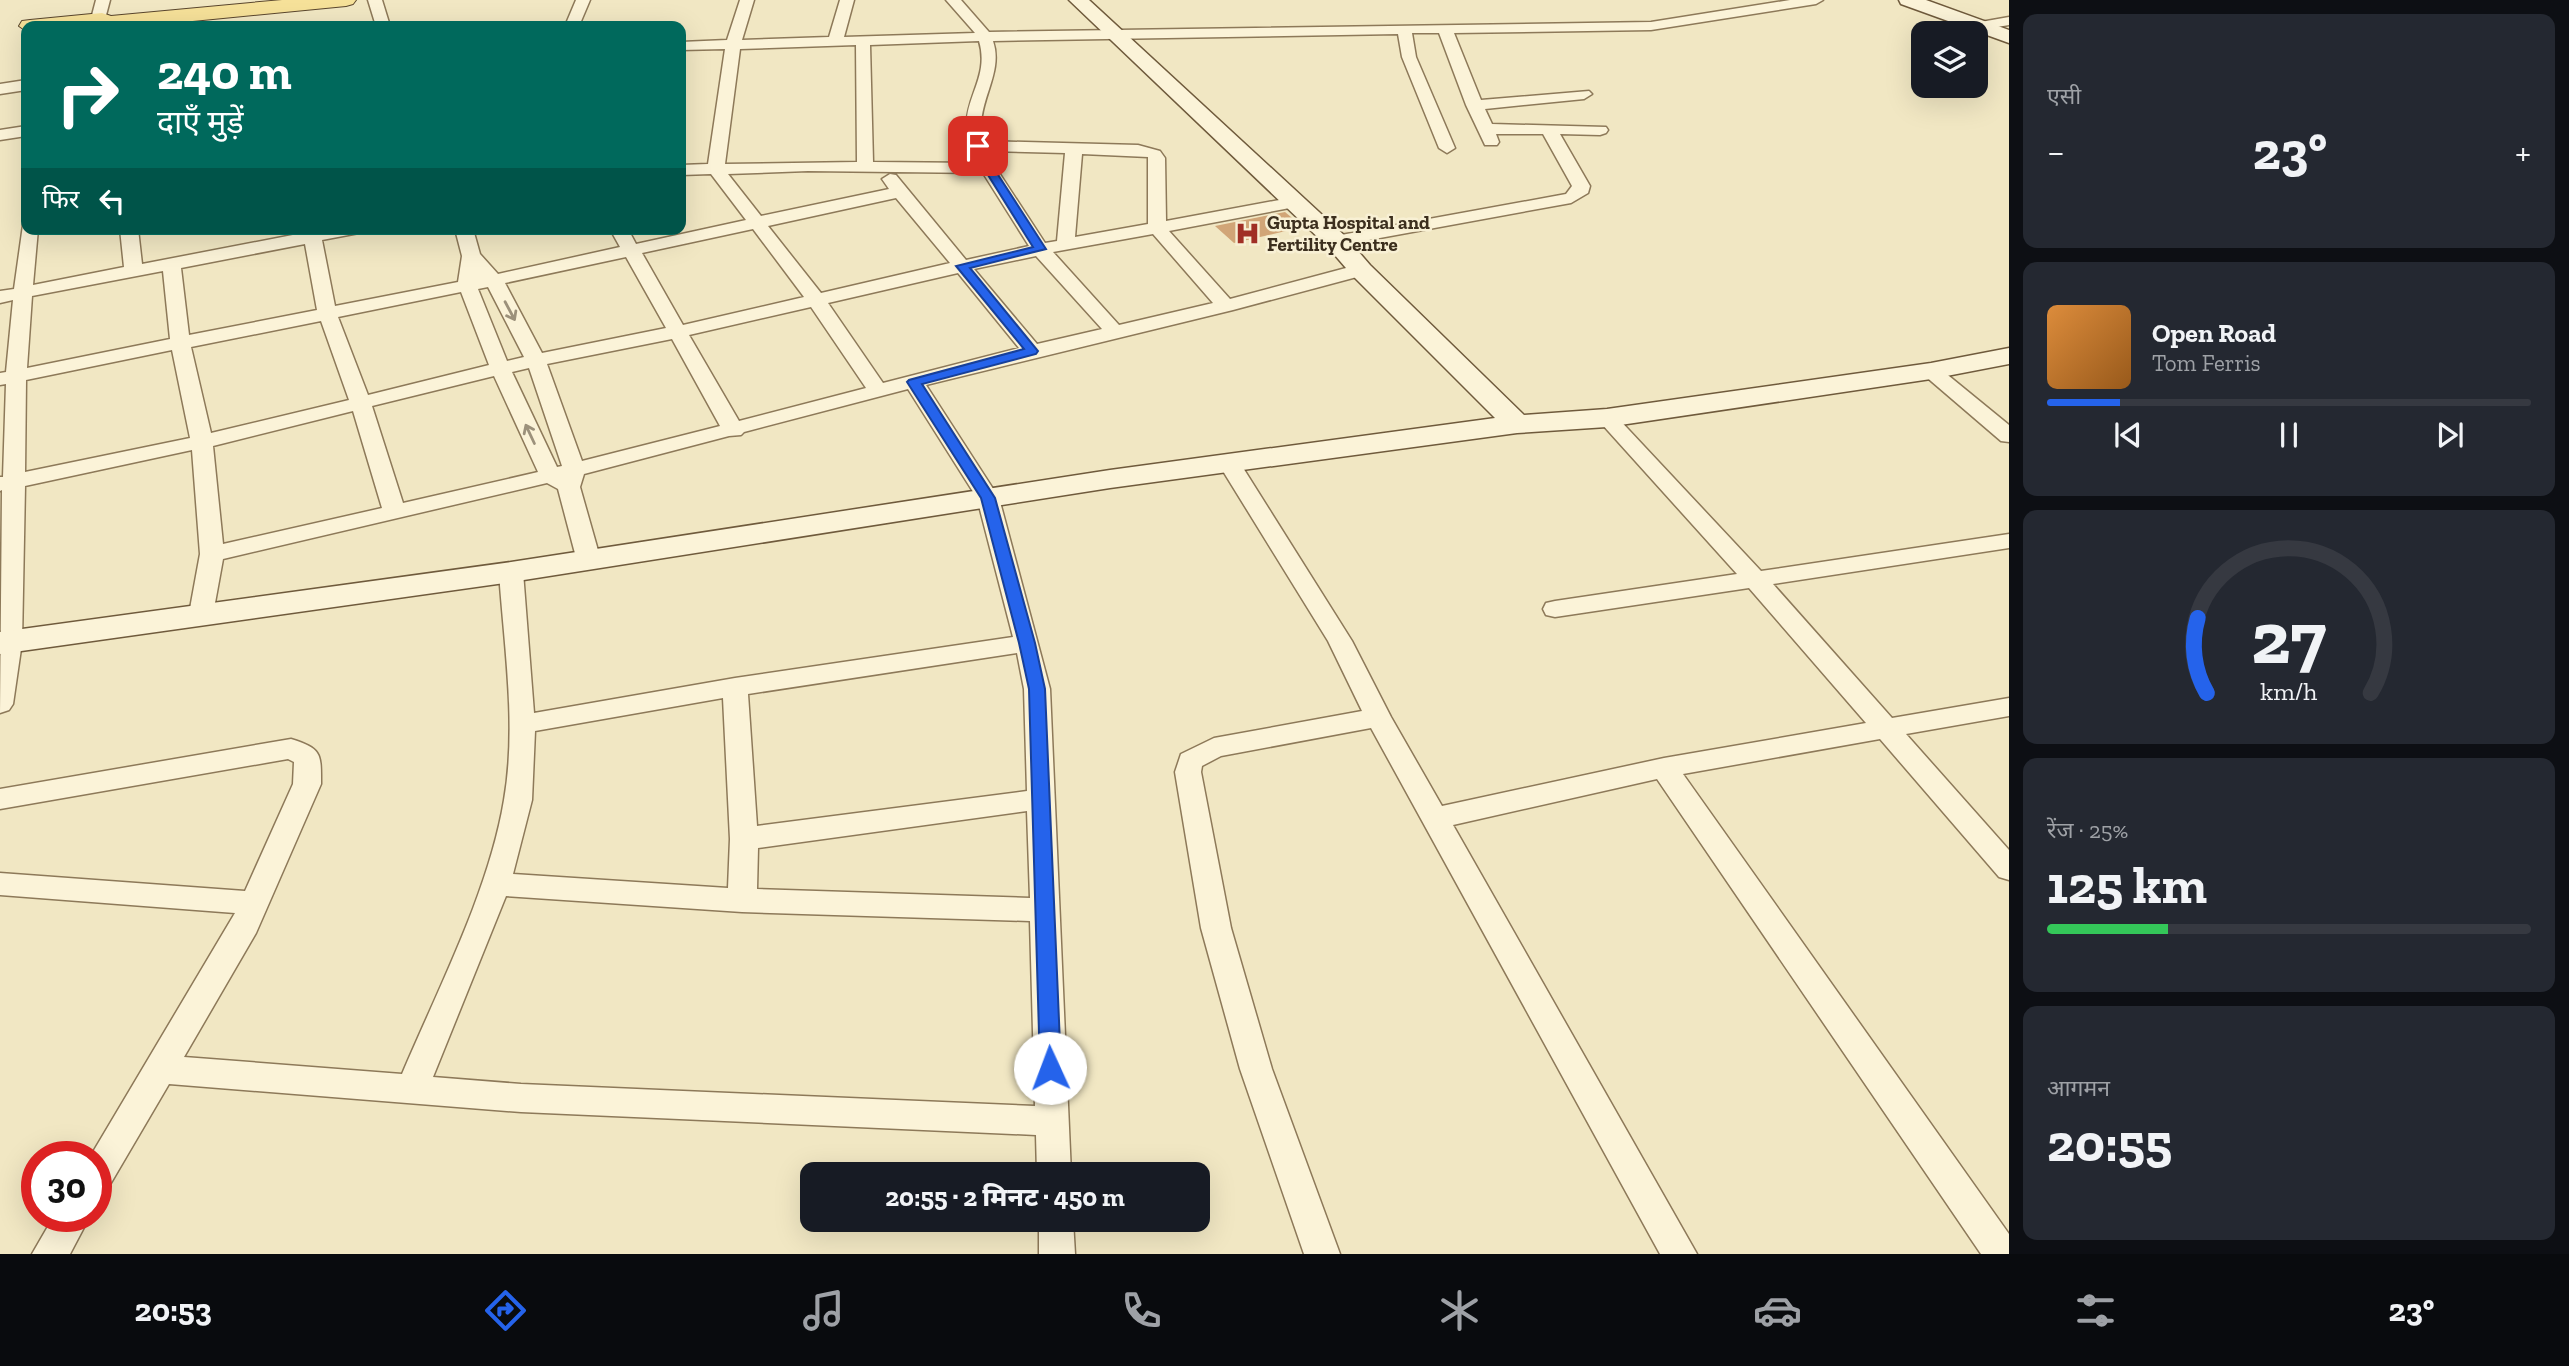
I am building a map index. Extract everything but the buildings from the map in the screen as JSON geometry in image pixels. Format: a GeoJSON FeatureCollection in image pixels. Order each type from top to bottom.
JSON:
{"type":"FeatureCollection","features":[{"type":"Feature","properties":{"kind":"main road"},"geometry":{"type":"LineString","coordinates":[[63,21],[93,15],[285,0]]}},
{"type":"Feature","properties":{"kind":"main road"},"geometry":{"type":"LineString","coordinates":[[93,15],[346,0]]}},
{"type":"Feature","properties":{"kind":"street"},"geometry":{"type":"LineString","coordinates":[[375,0],[381,21]]}},
{"type":"Feature","properties":{"kind":"street"},"geometry":{"type":"LineString","coordinates":[[574,21],[583,0]]}},
{"type":"Feature","properties":{"kind":"street"},"geometry":{"type":"LineString","coordinates":[[747,0],[733,45],[716,169],[817,301],[879,391]]}},
{"type":"Feature","properties":{"kind":"street"},"geometry":{"type":"LineString","coordinates":[[835,43],[847,0]]}},
{"type":"Feature","properties":{"kind":"street"},"geometry":{"type":"LineString","coordinates":[[953,0],[985,37],[990,56],[988,75],[974,112],[973,130],[988,167],[1040,249],[1114,331]]}},
{"type":"Feature","properties":{"kind":"street"},"geometry":{"type":"LineString","coordinates":[[1078,0],[1336,240],[1361,270],[1517,424]]}},
{"type":"Feature","properties":{"kind":"street"},"geometry":{"type":"LineString","coordinates":[[686,46],[1111,33],[1651,26],[1816,0]]}},
{"type":"Feature","properties":{"kind":"street"},"geometry":{"type":"LineString","coordinates":[[1908,0],[1966,21]]}},
{"type":"Feature","properties":{"kind":"street"},"geometry":{"type":"LineString","coordinates":[[1988,25],[2009,21]]}},
{"type":"Feature","properties":{"kind":"street"},"geometry":{"type":"LineString","coordinates":[[1404,29],[1409,57],[1447,148]]}},
{"type":"Feature","properties":{"kind":"street"},"geometry":{"type":"LineString","coordinates":[[1445,29],[1487,135],[1549,130],[1600,131]]}},
{"type":"Feature","properties":{"kind":"street"},"geometry":{"type":"LineString","coordinates":[[1988,29],[2009,37]]}},
{"type":"Feature","properties":{"kind":"street"},"geometry":{"type":"LineString","coordinates":[[863,42],[873,167],[898,191],[1032,351]]}},
{"type":"Feature","properties":{"kind":"street"},"geometry":{"type":"LineString","coordinates":[[0,89],[21,86]]}},
{"type":"Feature","properties":{"kind":"street"},"geometry":{"type":"LineString","coordinates":[[1474,105],[1584,94]]}},
{"type":"Feature","properties":{"kind":"street"},"geometry":{"type":"LineString","coordinates":[[1336,240],[1571,198],[1579,193],[1581,186],[1549,130]]}},
{"type":"Feature","properties":{"kind":"street"},"geometry":{"type":"LineString","coordinates":[[0,135],[21,132]]}},
{"type":"Feature","properties":{"kind":"street"},"geometry":{"type":"LineString","coordinates":[[978,146],[1138,150],[1154,154],[1157,158],[1157,228],[1226,306]]}},
{"type":"Feature","properties":{"kind":"street"},"geometry":{"type":"LineString","coordinates":[[1066,244],[1074,148]]}},
{"type":"Feature","properties":{"kind":"street"},"geometry":{"type":"LineString","coordinates":[[686,170],[988,167]]}},
{"type":"Feature","properties":{"kind":"street"},"geometry":{"type":"LineString","coordinates":[[8,377],[494,280],[759,224],[898,191]]}},
{"type":"Feature","properties":{"kind":"street"},"geometry":{"type":"LineString","coordinates":[[8,483],[202,442],[536,359],[676,332],[1040,249],[1294,202]]}},
{"type":"Feature","properties":{"kind":"street"},"geometry":{"type":"LineString","coordinates":[[0,704],[5,642],[8,377],[24,292],[29,235]]}},
{"type":"Feature","properties":{"kind":"street"},"geometry":{"type":"LineString","coordinates":[[130,235],[134,271]]}},
{"type":"Feature","properties":{"kind":"street"},"geometry":{"type":"LineString","coordinates":[[0,297],[303,235]]}},
{"type":"Feature","properties":{"kind":"street"},"geometry":{"type":"LineString","coordinates":[[312,235],[327,312],[361,403],[394,511]]}},
{"type":"Feature","properties":{"kind":"street"},"geometry":{"type":"LineString","coordinates":[[466,235],[471,256],[467,285],[500,368],[564,478]]}},
{"type":"Feature","properties":{"kind":"street"},"geometry":{"type":"LineString","coordinates":[[622,235],[734,430]]}},
{"type":"Feature","properties":{"kind":"street"},"geometry":{"type":"LineString","coordinates":[[471,256],[494,280],[536,359],[564,478],[589,561]]}},
{"type":"Feature","properties":{"kind":"street"},"geometry":{"type":"LineString","coordinates":[[171,264],[180,342],[202,442],[212,554],[201,614]]}},
{"type":"Feature","properties":{"kind":"street"},"geometry":{"type":"LineString","coordinates":[[212,554],[394,511],[564,478],[1032,351],[1226,306],[1361,270]]}},
{"type":"Feature","properties":{"kind":"street"},"geometry":{"type":"LineString","coordinates":[[5,642],[589,561],[1229,463],[1517,424],[1607,418],[1931,371],[2009,356]]}},
{"type":"Feature","properties":{"kind":"street"},"geometry":{"type":"LineString","coordinates":[[1931,371],[2009,436]]}},
{"type":"Feature","properties":{"kind":"street"},"geometry":{"type":"LineString","coordinates":[[914,382],[988,498],[1037,689],[1054,1162]]}},
{"type":"Feature","properties":{"kind":"street"},"geometry":{"type":"LineString","coordinates":[[1607,418],[1755,579],[2009,869]]}},
{"type":"Feature","properties":{"kind":"street"},"geometry":{"type":"LineString","coordinates":[[1229,463],[1340,641],[1378,717],[1679,1254]]}},
{"type":"Feature","properties":{"kind":"street"},"geometry":{"type":"LineString","coordinates":[[1555,609],[2009,541]]}},
{"type":"Feature","properties":{"kind":"street"},"geometry":{"type":"LineString","coordinates":[[412,1089],[496,884],[517,800],[522,724],[511,572]]}},
{"type":"Feature","properties":{"kind":"street"},"geometry":{"type":"LineString","coordinates":[[522,724],[735,687],[1027,643]]}},
{"type":"Feature","properties":{"kind":"street"},"geometry":{"type":"LineString","coordinates":[[735,687],[744,839],[742,900]]}},
{"type":"Feature","properties":{"kind":"street"},"geometry":{"type":"LineString","coordinates":[[1435,818],[1664,768],[2009,707]]}},
{"type":"Feature","properties":{"kind":"street"},"geometry":{"type":"LineString","coordinates":[[1322,1254],[1256,1069],[1216,929],[1188,772],[1191,761],[1214,748],[1378,717]]}},
{"type":"Feature","properties":{"kind":"street"},"geometry":{"type":"LineString","coordinates":[[0,799],[291,749],[308,757],[307,783],[241,933],[112,1150]]}},
{"type":"Feature","properties":{"kind":"street"},"geometry":{"type":"LineString","coordinates":[[1664,768],[2002,1254]]}},
{"type":"Feature","properties":{"kind":"street"},"geometry":{"type":"LineString","coordinates":[[744,839],[1042,799]]}},
{"type":"Feature","properties":{"kind":"street"},"geometry":{"type":"LineString","coordinates":[[0,884],[254,903]]}},
{"type":"Feature","properties":{"kind":"street"},"geometry":{"type":"LineString","coordinates":[[496,884],[742,900],[1045,910]]}},
{"type":"Feature","properties":{"kind":"street"},"geometry":{"type":"LineString","coordinates":[[160,1069],[521,1098],[1052,1121]]}},
{"type":"Feature","properties":{"kind":"street"},"geometry":{"type":"LineString","coordinates":[[50,1254],[63,1232]]}},
{"type":"Feature","properties":{"kind":"street"},"geometry":{"type":"LineString","coordinates":[[1056,1232],[1057,1254]]}},
{"type":"Feature","properties":{"kind":"place","name":"Gupta Hospital and Fertility Centre"},"geometry":{"type":"Point","coordinates":[1247,233]}},
{"type":"Feature","properties":{"kind":"route"},"geometry":{"type":"LineString","coordinates":[[978,146],[988,167],[1040,249],[962,266],[1032,351],[914,382],[988,498],[1037,689],[1050,1068]]}}]}
